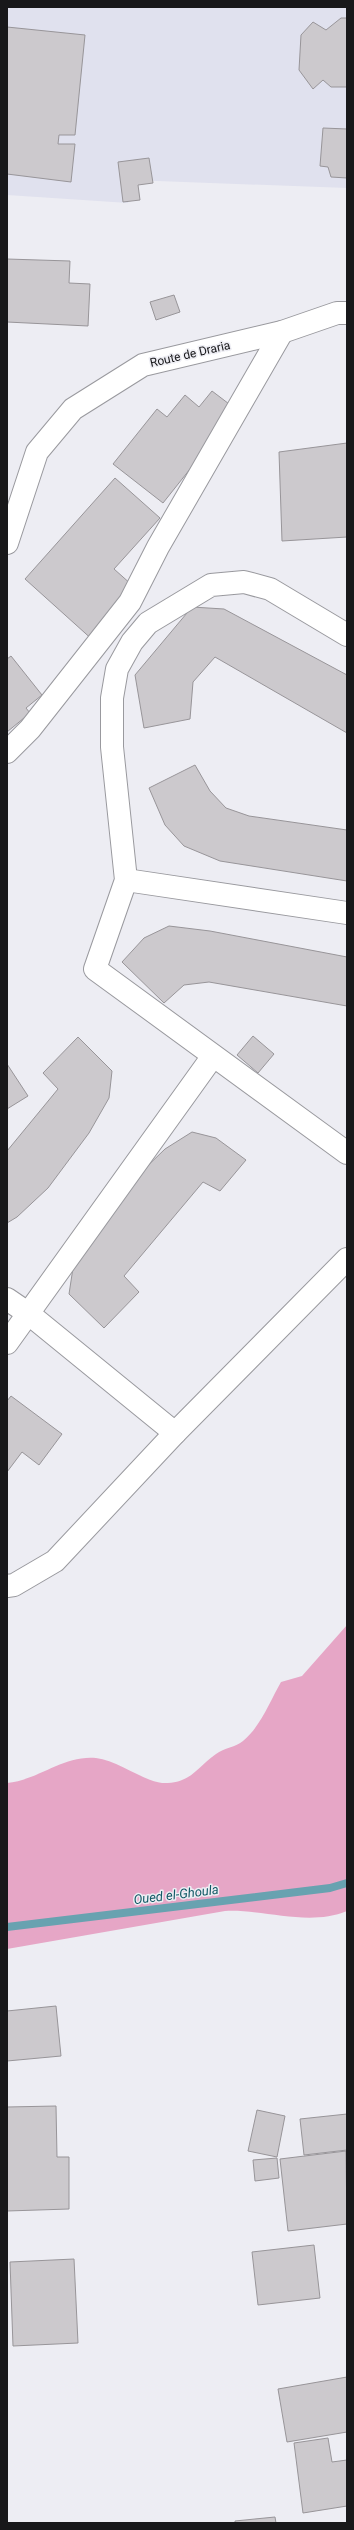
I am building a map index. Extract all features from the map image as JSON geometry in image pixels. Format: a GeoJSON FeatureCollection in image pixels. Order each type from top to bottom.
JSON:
{"type":"FeatureCollection","features":[{"type":"Feature","properties":{"kind":"street","name":"Route de Draria"},"geometry":{"type":"LineString","coordinates":[[7,543],[36,452],[73,409],[143,365],[282,332],[337,313],[347,313]]}},
{"type":"Feature","properties":{"kind":"street"},"geometry":{"type":"LineString","coordinates":[[7,752],[30,729],[130,602],[158,547],[282,332]]}},
{"type":"Feature","properties":{"kind":"street"},"geometry":{"type":"LineString","coordinates":[[347,635],[270,589],[244,582],[211,585],[148,623],[132,642],[117,669],[112,698],[112,747],[126,880],[95,970],[347,1153]]}},
{"type":"Feature","properties":{"kind":"street"},"geometry":{"type":"LineString","coordinates":[[126,880],[347,913]]}},
{"type":"Feature","properties":{"kind":"street"},"geometry":{"type":"LineString","coordinates":[[7,1343],[213,1056]]}},
{"type":"Feature","properties":{"kind":"street"},"geometry":{"type":"LineString","coordinates":[[7,1586],[14,1585],[55,1561],[175,1433],[347,1259]]}},
{"type":"Feature","properties":{"kind":"street"},"geometry":{"type":"LineString","coordinates":[[7,1300],[29,1314],[175,1433]]}},
{"type":"Feature","properties":{"kind":"shaded area"},"geometry":{"type":"Polygon","coordinates":[[[7,7],[347,7],[347,188],[131,180],[128,203],[7,195],[7,7]]]}},
{"type":"Feature","properties":{"kind":"shaded area"},"geometry":{"type":"Polygon","coordinates":[[[347,1625],[347,1911],[332,1916],[302,1918],[255,1912],[225,1911],[7,1949],[7,1783],[19,1781],[73,1760],[84,1758],[96,1758],[112,1762],[147,1779],[162,1783],[172,1783],[187,1778],[216,1754],[243,1741],[260,1721],[281,1682],[302,1676],[347,1625]]]}},
{"type":"Feature","properties":{"kind":"building"},"geometry":{"type":"Polygon","coordinates":[[[341,18],[347,18],[347,87],[331,87],[323,80],[313,89],[299,70],[301,35],[313,22],[326,30],[341,18]]]}},
{"type":"Feature","properties":{"kind":"building"},"geometry":{"type":"Polygon","coordinates":[[[7,27],[85,35],[75,135],[59,135],[58,144],[75,144],[71,182],[7,174],[7,27]]]}},
{"type":"Feature","properties":{"kind":"building"},"geometry":{"type":"Polygon","coordinates":[[[323,128],[347,129],[347,178],[331,177],[328,167],[320,166],[323,128]]]}},
{"type":"Feature","properties":{"kind":"building"},"geometry":{"type":"Polygon","coordinates":[[[149,158],[153,183],[138,185],[140,200],[123,202],[118,162],[149,158]]]}},
{"type":"Feature","properties":{"kind":"building"},"geometry":{"type":"Polygon","coordinates":[[[7,259],[70,261],[69,283],[90,284],[88,326],[7,322],[7,259]]]}},
{"type":"Feature","properties":{"kind":"building"},"geometry":{"type":"Polygon","coordinates":[[[174,295],[180,312],[156,320],[150,302],[174,295]]]}},
{"type":"Feature","properties":{"kind":"building"},"geometry":{"type":"Polygon","coordinates":[[[212,391],[237,410],[163,503],[113,464],[157,409],[167,417],[185,395],[199,407],[212,391]]]}},
{"type":"Feature","properties":{"kind":"building"},"geometry":{"type":"Polygon","coordinates":[[[347,443],[347,537],[282,541],[279,452],[347,443]]]}},
{"type":"Feature","properties":{"kind":"building"},"geometry":{"type":"Polygon","coordinates":[[[115,478],[160,518],[114,569],[132,585],[95,642],[25,579],[115,478]]]}},
{"type":"Feature","properties":{"kind":"building"},"geometry":{"type":"Polygon","coordinates":[[[192,607],[224,609],[347,675],[347,733],[215,657],[193,682],[190,719],[144,728],[135,675],[192,607]]]}},
{"type":"Feature","properties":{"kind":"building"},"geometry":{"type":"Polygon","coordinates":[[[11,656],[42,695],[26,708],[30,713],[7,732],[7,659],[11,656]]]}},
{"type":"Feature","properties":{"kind":"building"},"geometry":{"type":"Polygon","coordinates":[[[195,765],[210,791],[226,808],[249,816],[347,830],[347,881],[220,861],[184,846],[165,825],[149,788],[195,765]]]}},
{"type":"Feature","properties":{"kind":"building"},"geometry":{"type":"Polygon","coordinates":[[[169,926],[210,931],[347,957],[347,1006],[209,982],[184,985],[164,1003],[122,962],[144,938],[169,926]]]}},
{"type":"Feature","properties":{"kind":"building"},"geometry":{"type":"Polygon","coordinates":[[[253,1036],[274,1054],[258,1073],[237,1055],[253,1036]]]}},
{"type":"Feature","properties":{"kind":"building"},"geometry":{"type":"Polygon","coordinates":[[[78,1037],[112,1071],[109,1098],[89,1133],[48,1188],[17,1217],[7,1223],[7,1151],[58,1089],[43,1073],[78,1037]]]}},
{"type":"Feature","properties":{"kind":"building"},"geometry":{"type":"Polygon","coordinates":[[[7,1064],[28,1096],[7,1109],[7,1064]]]}},
{"type":"Feature","properties":{"kind":"building"},"geometry":{"type":"Polygon","coordinates":[[[192,1132],[216,1138],[246,1160],[220,1191],[203,1182],[124,1276],[139,1292],[104,1328],[69,1294],[73,1268],[135,1178],[165,1149],[192,1132]]]}},
{"type":"Feature","properties":{"kind":"building"},"geometry":{"type":"Polygon","coordinates":[[[11,1396],[62,1434],[39,1465],[22,1452],[7,1472],[7,1401],[11,1396]]]}},
{"type":"Feature","properties":{"kind":"building"},"geometry":{"type":"Polygon","coordinates":[[[56,2006],[61,2056],[7,2061],[7,2011],[56,2006]]]}},
{"type":"Feature","properties":{"kind":"building"},"geometry":{"type":"Polygon","coordinates":[[[56,2106],[57,2157],[69,2157],[69,2209],[7,2211],[7,2107],[56,2106]]]}},
{"type":"Feature","properties":{"kind":"building"},"geometry":{"type":"Polygon","coordinates":[[[257,2110],[285,2116],[277,2157],[248,2151],[257,2110]]]}},
{"type":"Feature","properties":{"kind":"building"},"geometry":{"type":"Polygon","coordinates":[[[347,2114],[347,2150],[304,2155],[300,2119],[347,2114]]]}},
{"type":"Feature","properties":{"kind":"building"},"geometry":{"type":"Polygon","coordinates":[[[346,2151],[347,2224],[288,2231],[280,2159],[346,2151]]]}},
{"type":"Feature","properties":{"kind":"building"},"geometry":{"type":"Polygon","coordinates":[[[277,2158],[279,2178],[255,2181],[253,2160],[277,2158]]]}},
{"type":"Feature","properties":{"kind":"building"},"geometry":{"type":"Polygon","coordinates":[[[314,2245],[320,2298],[258,2305],[252,2252],[314,2245]]]}},
{"type":"Feature","properties":{"kind":"building"},"geometry":{"type":"Polygon","coordinates":[[[74,2259],[78,2343],[13,2346],[10,2262],[74,2259]]]}},
{"type":"Feature","properties":{"kind":"building"},"geometry":{"type":"Polygon","coordinates":[[[347,2377],[347,2432],[287,2442],[278,2389],[347,2377]]]}},
{"type":"Feature","properties":{"kind":"building"},"geometry":{"type":"Polygon","coordinates":[[[328,2438],[332,2462],[347,2460],[347,2506],[303,2513],[294,2443],[328,2438]]]}},
{"type":"Feature","properties":{"kind":"building"},"geometry":{"type":"Polygon","coordinates":[[[275,2517],[276,2523],[235,2523],[235,2521],[275,2517]]]}},
{"type":"Feature","properties":{"kind":"waterway","name":"Oued el-Ghoula"},"geometry":{"type":"LineString","coordinates":[[7,1927],[330,1888],[347,1883]]}}]}
